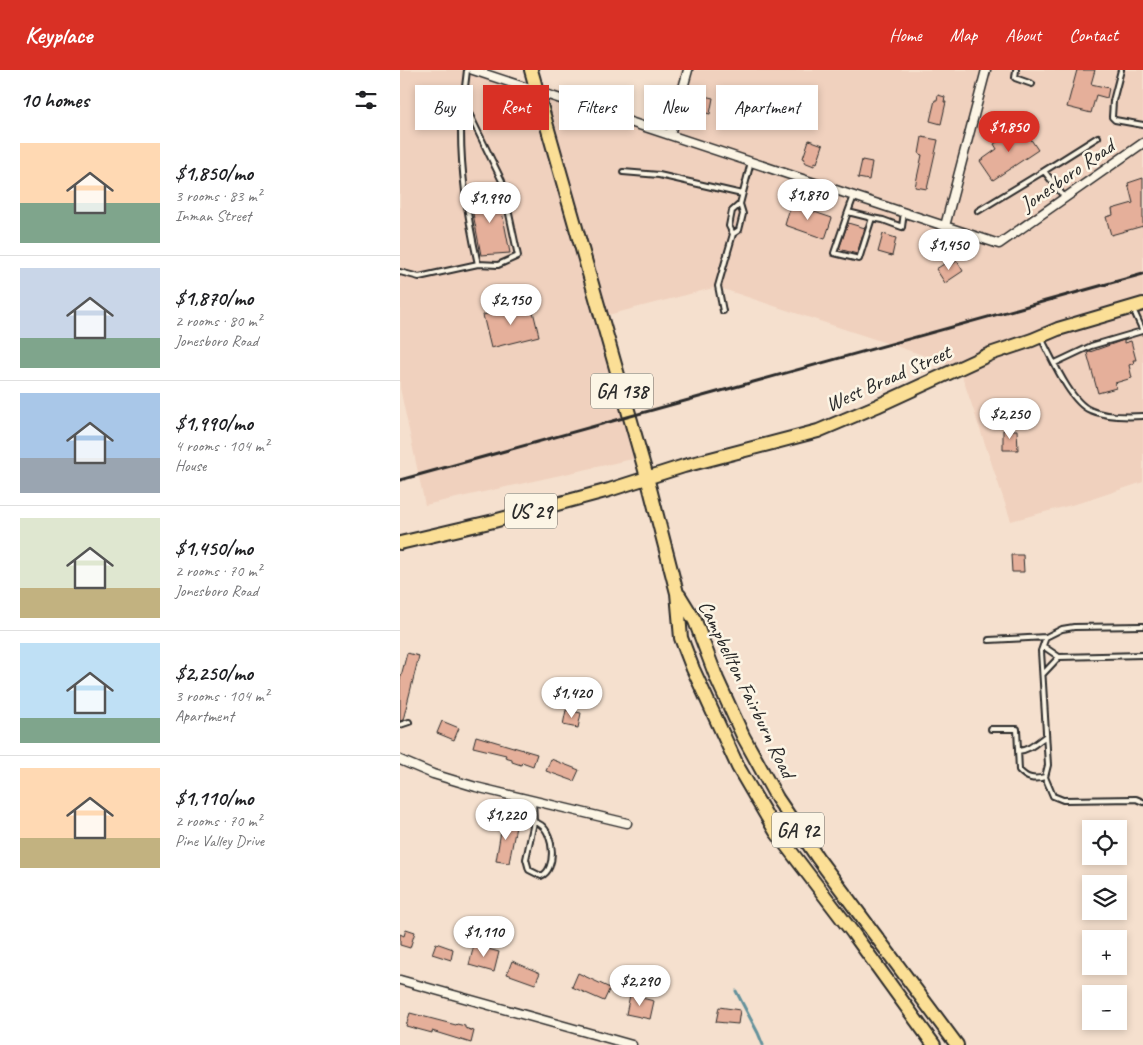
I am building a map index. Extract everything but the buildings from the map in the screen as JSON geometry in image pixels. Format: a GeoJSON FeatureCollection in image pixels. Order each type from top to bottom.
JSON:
{"type":"FeatureCollection","features":[{"type":"Feature","properties":{"kind":"main road","name":"GA 138"},"geometry":{"type":"LineString","coordinates":[[531,70],[535,85]]}},
{"type":"Feature","properties":{"kind":"main road","name":"GA 138"},"geometry":{"type":"LineString","coordinates":[[548,130],[647,477]]}},
{"type":"Feature","properties":{"kind":"main road","name":"West Broad Street"},"geometry":{"type":"LineString","coordinates":[[647,477],[818,431],[990,354],[1058,328],[1137,306]]}},
{"type":"Feature","properties":{"kind":"main road","name":"US 29"},"geometry":{"type":"LineString","coordinates":[[400,543],[609,490],[647,477]]}},
{"type":"Feature","properties":{"kind":"main road","name":"Campbellton Fairburn Road"},"geometry":{"type":"LineString","coordinates":[[647,477],[677,593],[681,638],[717,724],[756,800],[776,832],[853,933],[934,1045]]}},
{"type":"Feature","properties":{"kind":"main road","name":"Campbellton Fairburn Road"},"geometry":{"type":"LineString","coordinates":[[677,593],[696,621],[729,708],[777,798],[817,856],[957,1045]]}},
{"type":"Feature","properties":{"kind":"street","name":"Jonesboro Road"},"geometry":{"type":"LineString","coordinates":[[473,70],[519,85]]}},
{"type":"Feature","properties":{"kind":"street"},"geometry":{"type":"LineString","coordinates":[[670,135],[688,70]]}},
{"type":"Feature","properties":{"kind":"street"},"geometry":{"type":"LineString","coordinates":[[945,226],[986,70]]}},
{"type":"Feature","properties":{"kind":"street","name":"Jonesboro Road"},"geometry":{"type":"LineString","coordinates":[[549,95],[999,244],[1143,144]]}},
{"type":"Feature","properties":{"kind":"street"},"geometry":{"type":"LineString","coordinates":[[400,760],[433,774],[476,787],[627,823]]}},
{"type":"Feature","properties":{"kind":"street"},"geometry":{"type":"LineString","coordinates":[[400,980],[632,1045]]}},
{"type":"Feature","properties":{"kind":"lane"},"geometry":{"type":"LineString","coordinates":[[466,85],[467,70]]}},
{"type":"Feature","properties":{"kind":"lane"},"geometry":{"type":"LineString","coordinates":[[1016,70],[1015,78],[1032,84]]}},
{"type":"Feature","properties":{"kind":"lane"},"geometry":{"type":"LineString","coordinates":[[1121,70],[1113,101],[1112,117],[1116,120],[1143,125]]}},
{"type":"Feature","properties":{"kind":"lane"},"geometry":{"type":"LineString","coordinates":[[400,272],[419,277],[478,264],[498,265],[518,256],[502,181],[473,121]]}},
{"type":"Feature","properties":{"kind":"lane"},"geometry":{"type":"LineString","coordinates":[[461,130],[467,214],[478,264]]}},
{"type":"Feature","properties":{"kind":"lane"},"geometry":{"type":"LineString","coordinates":[[978,211],[1098,137]]}},
{"type":"Feature","properties":{"kind":"lane"},"geometry":{"type":"LineString","coordinates":[[723,311],[718,286],[733,234],[739,230],[743,214],[740,204],[751,162]]}},
{"type":"Feature","properties":{"kind":"lane"},"geometry":{"type":"LineString","coordinates":[[1044,171],[1065,198]]}},
{"type":"Feature","properties":{"kind":"lane"},"geometry":{"type":"LineString","coordinates":[[623,172],[659,174],[742,194]]}},
{"type":"Feature","properties":{"kind":"lane"},"geometry":{"type":"LineString","coordinates":[[854,196],[834,253],[859,259],[872,218]]}},
{"type":"Feature","properties":{"kind":"lane"},"geometry":{"type":"LineString","coordinates":[[733,234],[729,226],[732,211],[740,204]]}},
{"type":"Feature","properties":{"kind":"lane"},"geometry":{"type":"LineString","coordinates":[[848,212],[883,220],[902,227],[904,212]]}},
{"type":"Feature","properties":{"kind":"lane"},"geometry":{"type":"LineString","coordinates":[[1055,363],[1092,346],[1143,331],[1137,306]]}},
{"type":"Feature","properties":{"kind":"lane"},"geometry":{"type":"LineString","coordinates":[[1040,336],[1070,392],[1088,410],[1126,417],[1143,416]]}},
{"type":"Feature","properties":{"kind":"lane"},"geometry":{"type":"LineString","coordinates":[[988,640],[1046,638],[1062,629],[1143,626]]}},
{"type":"Feature","properties":{"kind":"lane"},"geometry":{"type":"LineString","coordinates":[[1046,638],[1041,651],[1048,765],[1045,777],[1053,796],[1063,800],[1136,799],[1143,802]]}},
{"type":"Feature","properties":{"kind":"lane"},"geometry":{"type":"LineString","coordinates":[[1043,646],[1059,657],[1143,655]]}},
{"type":"Feature","properties":{"kind":"lane"},"geometry":{"type":"LineString","coordinates":[[1043,674],[1059,657]]}},
{"type":"Feature","properties":{"kind":"lane"},"geometry":{"type":"LineString","coordinates":[[400,725],[409,722]]}},
{"type":"Feature","properties":{"kind":"lane"},"geometry":{"type":"LineString","coordinates":[[991,729],[1017,729],[1018,770],[1025,777],[1036,779],[1045,777]]}},
{"type":"Feature","properties":{"kind":"lane"},"geometry":{"type":"LineString","coordinates":[[1018,751],[1034,746],[1046,736]]}},
{"type":"Feature","properties":{"kind":"lane"},"geometry":{"type":"LineString","coordinates":[[533,800],[534,822],[526,859],[530,870],[541,876],[546,874],[550,867],[552,855],[551,842],[545,828],[541,824],[534,822]]}},
{"type":"Feature","properties":{"kind":"shaded area"},"geometry":{"type":"Polygon","coordinates":[[[400,70],[471,70],[520,85],[483,85],[483,130],[549,130],[549,94],[559,97],[559,130],[634,130],[634,120],[644,124],[644,130],[706,130],[706,85],[677,85],[681,70],[1143,70],[1143,482],[1086,501],[1011,521],[959,367],[717,287],[600,317],[637,458],[425,505],[400,388],[400,70]]]}},
{"type":"Feature","properties":{"kind":"waterway"},"geometry":{"type":"LineString","coordinates":[[736,991],[763,1045]]}},
{"type":"Feature","properties":{"kind":"railway"},"geometry":{"type":"LineString","coordinates":[[400,480],[1143,274]]}}]}
